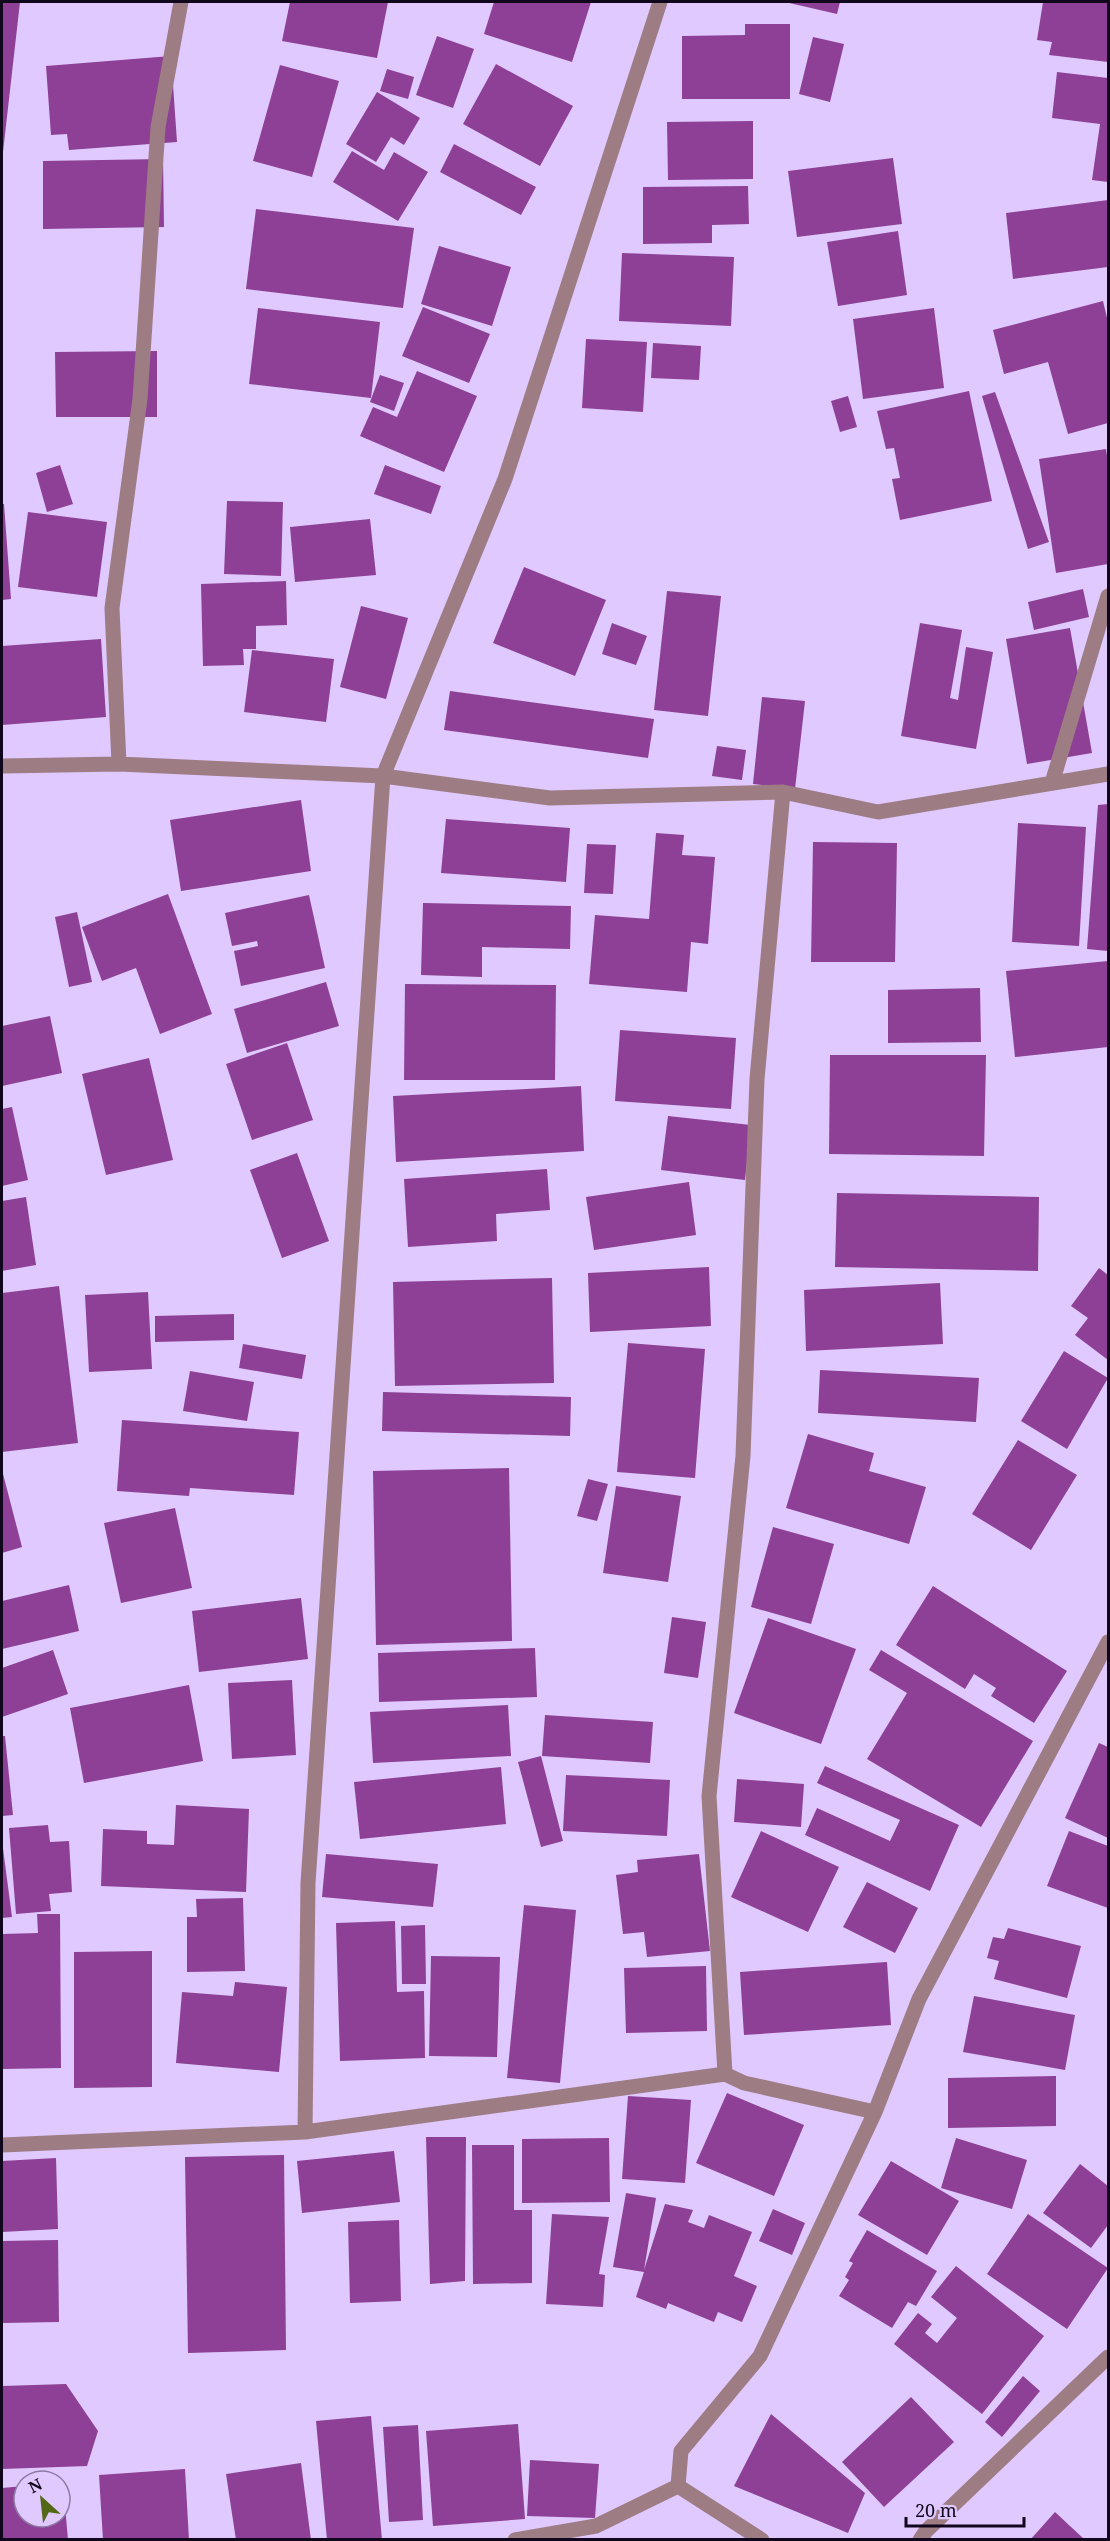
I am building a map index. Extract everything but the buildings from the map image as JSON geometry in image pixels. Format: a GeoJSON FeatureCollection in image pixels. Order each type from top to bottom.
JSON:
{"type":"FeatureCollection","features":[{"type":"Feature","properties":{"kind":"street"},"geometry":{"type":"LineString","coordinates":[[119,764],[112,609],[140,399],[158,127],[181,2]]}},
{"type":"Feature","properties":{"kind":"street"},"geometry":{"type":"LineString","coordinates":[[305,2132],[308,1883],[383,776],[505,479],[660,2]]}},
{"type":"Feature","properties":{"kind":"street"},"geometry":{"type":"LineString","coordinates":[[1052,783],[1108,596]]}},
{"type":"Feature","properties":{"kind":"street"},"geometry":{"type":"LineString","coordinates":[[2,766],[119,764],[383,776],[549,798],[783,792],[878,812],[1108,774]]}},
{"type":"Feature","properties":{"kind":"street"},"geometry":{"type":"LineString","coordinates":[[725,2074],[709,1796],[742,1456],[757,1079],[783,792]]}},
{"type":"Feature","properties":{"kind":"street"},"geometry":{"type":"LineString","coordinates":[[678,2486],[681,2451],[760,2356],[875,2112],[919,1999],[1108,1642]]}},
{"type":"Feature","properties":{"kind":"street"},"geometry":{"type":"LineString","coordinates":[[2,2145],[305,2132],[725,2074],[744,2083],[875,2112]]}},
{"type":"Feature","properties":{"kind":"street"},"geometry":{"type":"LineString","coordinates":[[920,2540],[926,2530],[1108,2357]]}},
{"type":"Feature","properties":{"kind":"street"},"geometry":{"type":"LineString","coordinates":[[515,2540],[596,2526],[678,2486]]}},
{"type":"Feature","properties":{"kind":"street"},"geometry":{"type":"LineString","coordinates":[[678,2486],[762,2540]]}}]}
